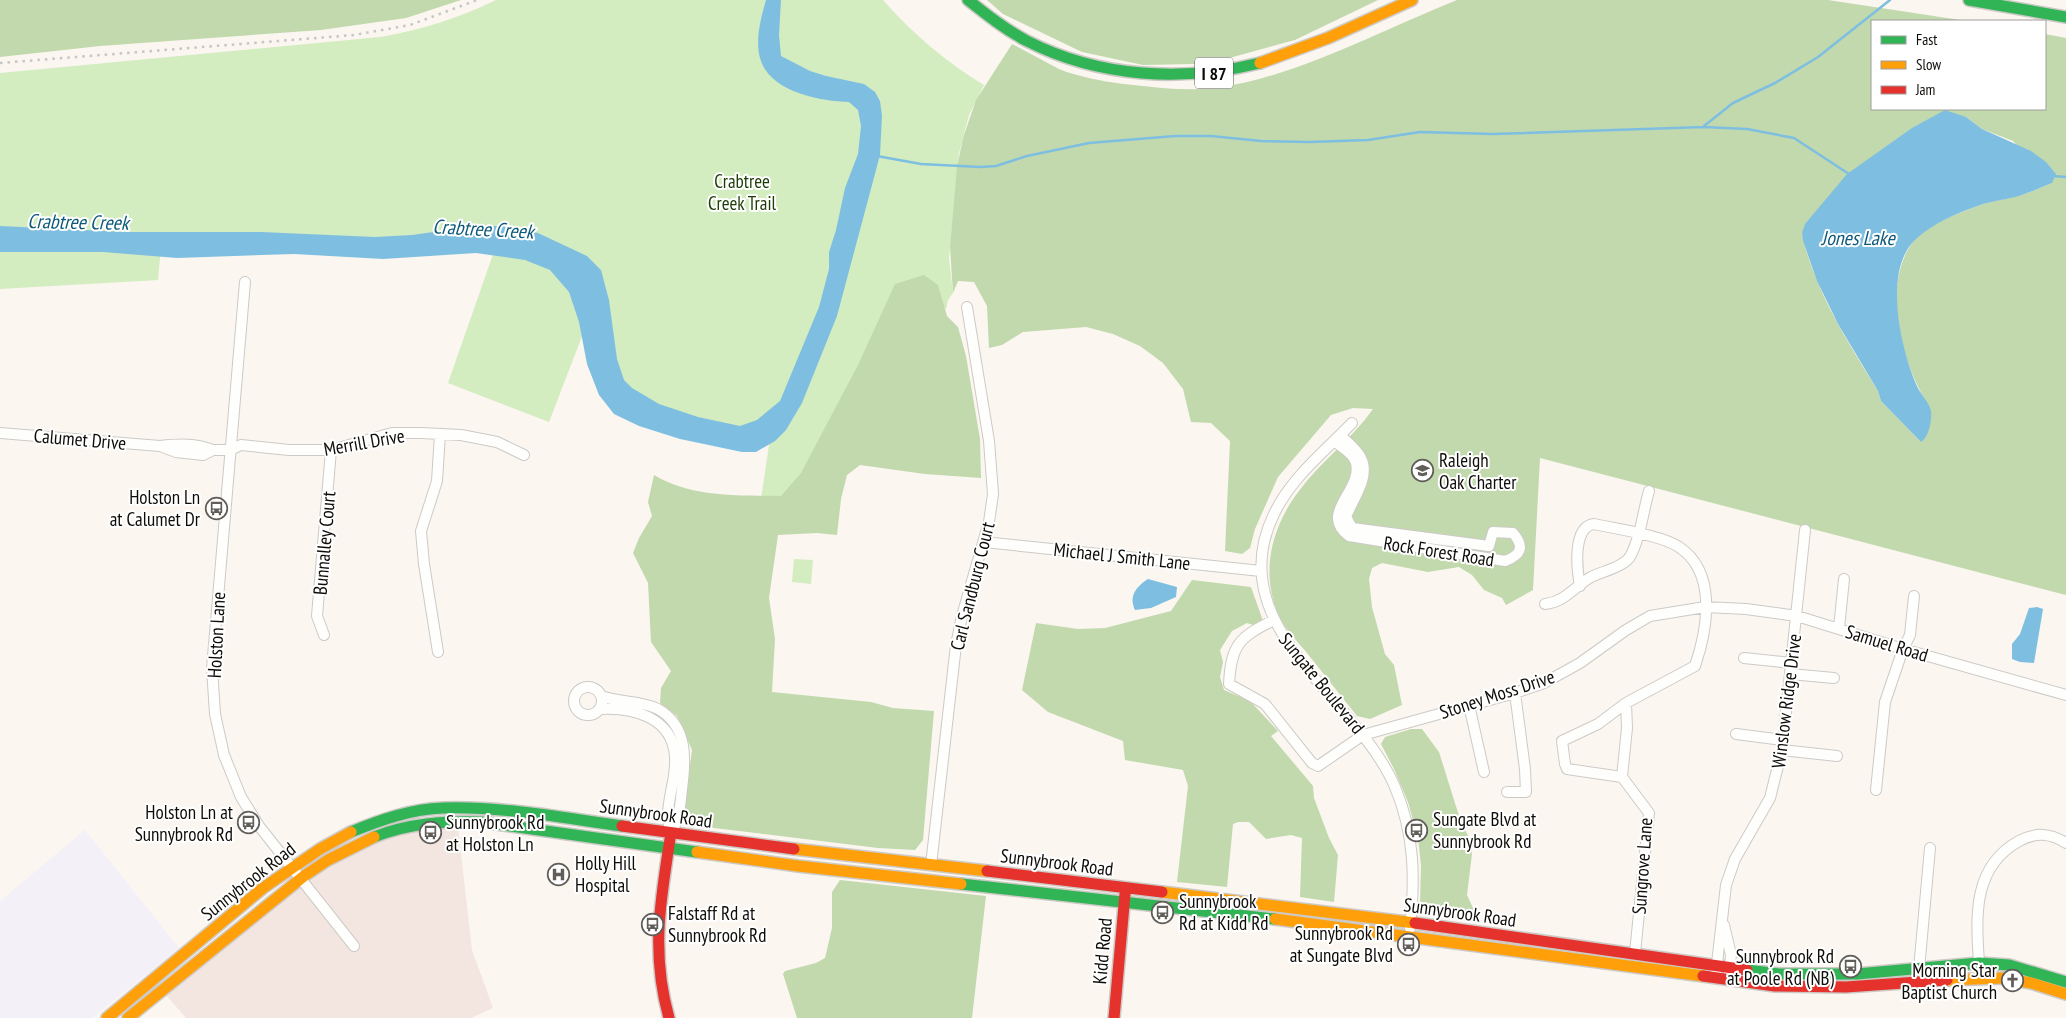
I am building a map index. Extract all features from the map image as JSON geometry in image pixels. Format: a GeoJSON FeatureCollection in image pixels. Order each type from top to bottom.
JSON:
{"type":"FeatureCollection","features":[{"type":"Feature","properties":{"kind":"main road","name":"I 87"},"geometry":{"type":"LineString","coordinates":[[968,0],[1010,32],[1059,55],[1096,66],[1134,74],[1169,76],[1209,74],[1271,60],[1412,0]]}},
{"type":"Feature","properties":{"kind":"main road"},"geometry":{"type":"LineString","coordinates":[[1969,0],[2066,17]]}},
{"type":"Feature","properties":{"kind":"main road","name":"Sunnybrook Road"},"geometry":{"type":"LineString","coordinates":[[107,1018],[292,866],[344,835],[381,820],[418,811],[442,808],[521,813],[931,865],[1410,922],[1795,975],[1835,975],[1979,964],[2009,965],[2066,982]]}},
{"type":"Feature","properties":{"kind":"main road","name":"Sunnybrook Road"},"geometry":{"type":"LineString","coordinates":[[128,1018],[301,878],[331,857],[374,837],[393,831],[439,822],[481,822],[798,866],[1321,924],[1775,986],[1836,987],[1974,978],[2004,978],[2051,988],[2066,994]]}},
{"type":"Feature","properties":{"kind":"main road"},"geometry":{"type":"LineString","coordinates":[[669,1018],[658,973],[657,942],[671,833]]}},
{"type":"Feature","properties":{"kind":"main road"},"geometry":{"type":"LineString","coordinates":[[861,872],[875,868],[919,871],[931,865]]}},
{"type":"Feature","properties":{"kind":"main road","name":"Kidd Road"},"geometry":{"type":"LineString","coordinates":[[1114,1018],[1126,888]]}},
{"type":"Feature","properties":{"kind":"main road"},"geometry":{"type":"LineString","coordinates":[[161,991],[170,975],[169,968]]}},
{"type":"Feature","properties":{"kind":"main road"},"geometry":{"type":"LineString","coordinates":[[1836,987],[1840,982],[1875,979],[1891,971]]}},
{"type":"Feature","properties":{"kind":"main road"},"geometry":{"type":"LineString","coordinates":[[2051,988],[2066,1000]]}},
{"type":"Feature","properties":{"kind":"street","name":"Holston Lane"},"geometry":{"type":"LineString","coordinates":[[245,282],[212,668],[215,714],[224,755],[241,796],[258,826],[292,866],[306,888],[354,946]]}},
{"type":"Feature","properties":{"kind":"street","name":"Carl Sandburg Court"},"geometry":{"type":"LineString","coordinates":[[931,865],[956,645],[962,616],[990,522],[993,494],[992,467],[967,307]]}},
{"type":"Feature","properties":{"kind":"street","name":"Sungate Boulevard"},"geometry":{"type":"LineString","coordinates":[[1352,423],[1292,485],[1282,499],[1266,534],[1261,571],[1262,587],[1274,620],[1288,644],[1363,735],[1396,788],[1406,822],[1414,868],[1409,937]]}},
{"type":"Feature","properties":{"kind":"street","name":"Calumet Drive"},"geometry":{"type":"LineString","coordinates":[[0,433],[160,446],[178,444],[203,446],[213,450],[230,450]]}},
{"type":"Feature","properties":{"kind":"street","name":"Merrill Drive"},"geometry":{"type":"LineString","coordinates":[[230,450],[241,445],[289,450],[331,450],[392,433],[440,434],[497,442],[524,455]]}},
{"type":"Feature","properties":{"kind":"street"},"geometry":{"type":"LineString","coordinates":[[438,652],[420,531],[437,481],[440,434]]}},
{"type":"Feature","properties":{"kind":"street","name":"Rock Forest Road"},"geometry":{"type":"LineString","coordinates":[[1337,438],[1362,459],[1364,470],[1363,479],[1346,517],[1352,528],[1489,546],[1493,532],[1513,533],[1520,541],[1520,550],[1516,557],[1505,561],[1348,536],[1341,530],[1337,521],[1340,508],[1356,477],[1356,463],[1337,438]]}},
{"type":"Feature","properties":{"kind":"street","name":"Bunnalley Court"},"geometry":{"type":"LineString","coordinates":[[324,635],[317,616],[331,450]]}},
{"type":"Feature","properties":{"kind":"street"},"geometry":{"type":"LineString","coordinates":[[1545,604],[1559,600],[1589,578],[1628,559],[1638,534],[1649,491]]}},
{"type":"Feature","properties":{"kind":"street"},"geometry":{"type":"LineString","coordinates":[[1580,586],[1577,563],[1580,538],[1583,528],[1594,524],[1638,534],[1677,546],[1694,559],[1704,579],[1705,607],[1702,646],[1695,666],[1626,704],[1598,724],[1562,741],[1567,769],[1622,777],[1627,728],[1626,704]]}},
{"type":"Feature","properties":{"kind":"street","name":"Winslow Ridge Drive"},"geometry":{"type":"LineString","coordinates":[[1715,978],[1726,885],[1735,860],[1770,798],[1783,745],[1806,530]]}},
{"type":"Feature","properties":{"kind":"street","name":"Michael J Smith Lane"},"geometry":{"type":"LineString","coordinates":[[984,542],[1261,571]]}},
{"type":"Feature","properties":{"kind":"street"},"geometry":{"type":"LineString","coordinates":[[1839,628],[1844,579]]}},
{"type":"Feature","properties":{"kind":"street"},"geometry":{"type":"LineString","coordinates":[[1876,790],[1885,702],[1903,649],[1910,635],[1914,596]]}},
{"type":"Feature","properties":{"kind":"street","name":"Samuel Road"},"geometry":{"type":"LineString","coordinates":[[1705,607],[1746,609],[1796,616],[1903,649],[2066,695]]}},
{"type":"Feature","properties":{"kind":"street","name":"Stoney Moss Drive"},"geometry":{"type":"LineString","coordinates":[[1274,620],[1249,633],[1236,646],[1230,665],[1229,684],[1265,704],[1312,763],[1318,766],[1363,735],[1515,693],[1544,683],[1650,616],[1705,607]]}},
{"type":"Feature","properties":{"kind":"street"},"geometry":{"type":"LineString","coordinates":[[1744,658],[1834,678]]}},
{"type":"Feature","properties":{"kind":"street"},"geometry":{"type":"LineString","coordinates":[[588,687],[596,690],[601,696],[602,705],[600,709],[592,715],[582,714],[575,707],[575,698],[578,691],[588,687]]}},
{"type":"Feature","properties":{"kind":"street"},"geometry":{"type":"LineString","coordinates":[[1507,792],[1526,792],[1525,769],[1515,693]]}},
{"type":"Feature","properties":{"kind":"street"},"geometry":{"type":"LineString","coordinates":[[601,696],[642,703],[658,710],[671,718],[680,732],[685,747],[685,764],[678,819],[671,833]]}},
{"type":"Feature","properties":{"kind":"street"},"geometry":{"type":"LineString","coordinates":[[1469,705],[1484,772]]}},
{"type":"Feature","properties":{"kind":"street"},"geometry":{"type":"LineString","coordinates":[[600,709],[650,716],[668,734],[676,757],[668,818],[671,833]]}},
{"type":"Feature","properties":{"kind":"street"},"geometry":{"type":"LineString","coordinates":[[1736,734],[1837,756]]}},
{"type":"Feature","properties":{"kind":"street","name":"Sungrove Lane"},"geometry":{"type":"LineString","coordinates":[[1622,777],[1649,813],[1635,953]]}},
{"type":"Feature","properties":{"kind":"street"},"geometry":{"type":"LineString","coordinates":[[1979,964],[1978,908],[1981,890],[1989,867],[2010,846],[2031,837],[2048,834],[2066,843]]}},
{"type":"Feature","properties":{"kind":"street"},"geometry":{"type":"LineString","coordinates":[[1919,968],[1930,848]]}},
{"type":"Feature","properties":{"kind":"street","name":"Winslow Ridge Drive"},"geometry":{"type":"LineString","coordinates":[[1722,922],[1731,954],[1727,980]]}},
{"type":"Feature","properties":{"kind":"shaded area"},"geometry":{"type":"Polygon","coordinates":[[[458,827],[472,950],[493,1008],[471,1018],[186,1018],[166,995],[330,863],[395,834],[435,828],[458,827]]]}},
{"type":"Feature","properties":{"kind":"shaded area"},"geometry":{"type":"Polygon","coordinates":[[[85,830],[179,948],[92,1018],[0,1018],[0,901],[85,830]]]}},
{"type":"Feature","properties":{"kind":"green space"},"geometry":{"type":"Polygon","coordinates":[[[0,0],[461,0],[406,18],[321,30],[100,46],[0,57],[0,0]]]}},
{"type":"Feature","properties":{"kind":"green space","name":"Crabtree Creek Trail"},"geometry":{"type":"Polygon","coordinates":[[[496,0],[883,0],[930,47],[984,85],[969,115],[959,153],[949,258],[953,293],[948,300],[946,309],[904,293],[800,499],[760,506],[770,438],[632,419],[591,313],[549,422],[448,383],[497,243],[161,247],[158,280],[0,289],[0,73],[380,37],[440,23],[496,0]]]}},
{"type":"Feature","properties":{"kind":"green space"},"geometry":{"type":"Polygon","coordinates":[[[987,0],[1378,0],[1295,40],[1233,57],[1194,64],[1143,65],[1082,52],[1003,14],[987,0]]]}},
{"type":"Feature","properties":{"kind":"green space"},"geometry":{"type":"Polygon","coordinates":[[[1457,0],[1828,0],[1960,20],[1871,20],[1871,110],[2046,110],[2046,34],[2066,38],[2066,595],[1540,458],[1533,590],[1506,605],[1502,598],[1484,590],[1472,575],[1459,567],[1428,572],[1382,563],[1372,568],[1369,579],[1372,607],[1385,654],[1394,665],[1402,705],[1370,719],[1357,716],[1282,621],[1276,609],[1272,593],[1270,562],[1276,532],[1290,504],[1308,480],[1356,430],[1373,409],[1353,408],[1331,415],[1278,477],[1255,529],[1250,548],[1242,554],[1225,551],[1230,441],[1211,423],[1191,422],[1183,389],[1163,363],[1140,346],[1113,334],[1086,327],[1023,332],[1002,345],[989,348],[987,306],[974,282],[958,281],[953,293],[950,247],[957,167],[963,138],[976,100],[1012,44],[1059,69],[1085,77],[1115,83],[1185,89],[1216,88],[1247,82],[1278,74],[1338,51],[1457,0]],[[1966,117],[1802,233],[1816,279],[1841,329],[1878,391],[1881,401],[1921,442],[1929,406],[1907,361],[1901,336],[1897,310],[1897,293],[1901,266],[1913,242],[1936,224],[1983,204],[2022,195],[2052,183],[2013,141],[1982,129],[1966,117]]]}},
{"type":"Feature","properties":{"kind":"green space"},"geometry":{"type":"Polygon","coordinates":[[[924,275],[938,285],[947,316],[958,327],[966,356],[980,439],[981,478],[925,474],[860,465],[847,475],[841,499],[837,535],[817,533],[778,535],[769,598],[775,639],[772,692],[871,702],[893,708],[934,711],[923,840],[915,850],[878,848],[714,828],[688,822],[684,811],[692,750],[677,716],[660,703],[661,688],[671,671],[651,642],[648,583],[633,553],[639,538],[652,516],[648,502],[654,475],[684,488],[716,494],[781,496],[801,473],[858,365],[895,284],[924,275]]]}},
{"type":"Feature","properties":{"kind":"green space"},"geometry":{"type":"Polygon","coordinates":[[[794,559],[813,560],[811,584],[792,582],[794,559]]]}},
{"type":"Feature","properties":{"kind":"green space"},"geometry":{"type":"Polygon","coordinates":[[[1192,580],[1251,587],[1263,621],[1253,625],[1247,623],[1232,631],[1220,650],[1223,662],[1220,677],[1224,690],[1250,701],[1278,731],[1271,736],[1313,786],[1314,798],[1329,838],[1338,855],[1334,902],[1300,897],[1302,838],[1291,835],[1266,839],[1249,822],[1233,824],[1227,887],[1177,882],[1188,786],[1183,770],[1125,760],[1123,741],[1048,712],[1022,690],[1036,623],[1078,629],[1105,628],[1171,611],[1192,580]]]}},
{"type":"Feature","properties":{"kind":"green space"},"geometry":{"type":"Polygon","coordinates":[[[1411,729],[1422,729],[1439,752],[1460,819],[1470,840],[1472,854],[1467,895],[1479,921],[1426,913],[1420,905],[1421,865],[1418,838],[1408,802],[1381,744],[1385,737],[1411,729]]]}},
{"type":"Feature","properties":{"kind":"green space"},"geometry":{"type":"Polygon","coordinates":[[[840,880],[986,896],[972,1018],[797,1018],[783,974],[785,971],[816,963],[825,958],[832,928],[832,892],[840,880]]]}},
{"type":"Feature","properties":{"kind":"water","name":"Crabtree Creek"},"geometry":{"type":"Polygon","coordinates":[[[766,0],[781,0],[779,35],[781,56],[810,71],[864,84],[875,92],[880,101],[882,116],[880,155],[837,316],[802,403],[786,430],[775,441],[756,452],[742,452],[680,439],[639,426],[614,414],[599,395],[587,364],[579,322],[569,292],[550,270],[525,260],[476,253],[383,259],[294,254],[177,258],[103,252],[0,252],[0,226],[126,232],[261,232],[375,237],[412,235],[476,226],[501,226],[538,233],[587,256],[601,270],[609,300],[617,359],[624,380],[632,388],[659,404],[698,417],[740,426],[757,420],[780,401],[819,307],[829,269],[829,252],[845,188],[858,154],[861,126],[858,110],[849,102],[810,97],[784,87],[765,70],[760,58],[758,36],[766,0]]]}},
{"type":"Feature","properties":{"kind":"water","name":"Jones Lake"},"geometry":{"type":"Polygon","coordinates":[[[1945,110],[1966,117],[1982,129],[2031,151],[2046,162],[2056,174],[2052,183],[2022,195],[1983,204],[1956,214],[1923,233],[1906,253],[1900,270],[1897,289],[1898,310],[1900,330],[1910,369],[1917,387],[1931,411],[1929,428],[1924,440],[1921,442],[1881,401],[1878,391],[1838,324],[1817,281],[1802,233],[1805,224],[1847,174],[1912,128],[1945,110]]]}},
{"type":"Feature","properties":{"kind":"water"},"geometry":{"type":"Polygon","coordinates":[[[1148,579],[1177,587],[1176,597],[1151,608],[1135,610],[1133,596],[1140,585],[1148,579]]]}},
{"type":"Feature","properties":{"kind":"water"},"geometry":{"type":"Polygon","coordinates":[[[2037,607],[2043,609],[2034,663],[2020,662],[2012,659],[2012,644],[2020,634],[2029,608],[2037,607]]]}},
{"type":"Feature","properties":{"kind":"waterway"},"geometry":{"type":"LineString","coordinates":[[1704,126],[1733,103],[1775,83],[1818,57],[1890,0]]}},
{"type":"Feature","properties":{"kind":"waterway"},"geometry":{"type":"LineString","coordinates":[[877,156],[921,164],[980,167],[996,166],[1027,156],[1089,143],[1175,136],[1211,136],[1261,141],[1310,142],[1368,140],[1420,132],[1493,134],[1704,127],[1747,129],[1794,138],[1849,174]]}},
{"type":"Feature","properties":{"kind":"waterway"},"geometry":{"type":"LineString","coordinates":[[2053,176],[2066,177]]}},
{"type":"Feature","properties":{"kind":"railway"},"geometry":{"type":"LineString","coordinates":[[0,63],[354,35],[410,25],[477,0]]}},
{"type":"Feature","properties":{"kind":"traffic: fast"},"geometry":{"type":"LineString","coordinates":[[968,0],[989,17],[1027,41],[1083,63],[1142,73],[1172,74],[1201,73],[1260,63]]}},
{"type":"Feature","properties":{"kind":"traffic: fast"},"geometry":{"type":"LineString","coordinates":[[1969,0],[2066,17]]}},
{"type":"Feature","properties":{"kind":"traffic: fast"},"geometry":{"type":"LineString","coordinates":[[351,832],[396,816],[419,810],[443,808],[510,811],[622,826]]}},
{"type":"Feature","properties":{"kind":"traffic: fast"},"geometry":{"type":"LineString","coordinates":[[374,837],[387,832],[427,824],[481,822],[697,852]]}},
{"type":"Feature","properties":{"kind":"traffic: fast"},"geometry":{"type":"LineString","coordinates":[[961,884],[1275,919]]}},
{"type":"Feature","properties":{"kind":"traffic: fast"},"geometry":{"type":"LineString","coordinates":[[1747,970],[1779,974],[1857,974],[1979,963],[2009,965],[2066,982]]}},
{"type":"Feature","properties":{"kind":"traffic: slow"},"geometry":{"type":"LineString","coordinates":[[1260,63],[1328,38],[1412,0]]}},
{"type":"Feature","properties":{"kind":"traffic: slow"},"geometry":{"type":"LineString","coordinates":[[107,1018],[263,888],[320,849],[351,832]]}},
{"type":"Feature","properties":{"kind":"traffic: slow"},"geometry":{"type":"LineString","coordinates":[[128,1018],[304,876],[328,860],[374,837]]}},
{"type":"Feature","properties":{"kind":"traffic: slow"},"geometry":{"type":"LineString","coordinates":[[794,849],[987,871]]}},
{"type":"Feature","properties":{"kind":"traffic: slow"},"geometry":{"type":"LineString","coordinates":[[697,852],[798,866],[961,884]]}},
{"type":"Feature","properties":{"kind":"traffic: slow"},"geometry":{"type":"LineString","coordinates":[[1162,892],[1415,923]]}},
{"type":"Feature","properties":{"kind":"traffic: slow"},"geometry":{"type":"LineString","coordinates":[[1275,919],[1703,976]]}},
{"type":"Feature","properties":{"kind":"traffic: slow"},"geometry":{"type":"LineString","coordinates":[[1947,980],[2004,978],[2031,983],[2066,994]]}},
{"type":"Feature","properties":{"kind":"traffic: jam"},"geometry":{"type":"LineString","coordinates":[[622,826],[794,849]]}},
{"type":"Feature","properties":{"kind":"traffic: jam"},"geometry":{"type":"LineString","coordinates":[[669,1018],[660,972],[659,929],[670,839]]}},
{"type":"Feature","properties":{"kind":"traffic: jam"},"geometry":{"type":"LineString","coordinates":[[987,871],[1162,892]]}},
{"type":"Feature","properties":{"kind":"traffic: jam"},"geometry":{"type":"LineString","coordinates":[[1114,1018],[1125,894]]}},
{"type":"Feature","properties":{"kind":"traffic: jam"},"geometry":{"type":"LineString","coordinates":[[1415,923],[1747,970]]}},
{"type":"Feature","properties":{"kind":"traffic: jam"},"geometry":{"type":"LineString","coordinates":[[1703,976],[1775,986],[1846,987],[1947,980]]}},
{"type":"Feature","properties":{"kind":"place","name":"Raleigh Oak Charter"},"geometry":{"type":"Point","coordinates":[1423,471]}},
{"type":"Feature","properties":{"kind":"place","name":"Holston Ln at Calumet Dr"},"geometry":{"type":"Point","coordinates":[216,508]}},
{"type":"Feature","properties":{"kind":"place","name":"Holston Ln at Sunnybrook Rd"},"geometry":{"type":"Point","coordinates":[249,823]}},
{"type":"Feature","properties":{"kind":"place","name":"Sungate Blvd at Sunnybrook Rd"},"geometry":{"type":"Point","coordinates":[1417,830]}},
{"type":"Feature","properties":{"kind":"place","name":"Sunnybrook Rd at Holston Ln"},"geometry":{"type":"Point","coordinates":[430,833]}},
{"type":"Feature","properties":{"kind":"place","name":"Holly Hill Hospital"},"geometry":{"type":"Point","coordinates":[559,874]}},
{"type":"Feature","properties":{"kind":"place","name":"Sunnybrook Rd at Kidd Rd"},"geometry":{"type":"Point","coordinates":[1163,912]}},
{"type":"Feature","properties":{"kind":"place","name":"Falstaff Rd at Sunnybrook Rd"},"geometry":{"type":"Point","coordinates":[652,924]}},
{"type":"Feature","properties":{"kind":"place","name":"Sunnybrook Rd at Sungate Blvd"},"geometry":{"type":"Point","coordinates":[1409,944]}},
{"type":"Feature","properties":{"kind":"place","name":"Sunnybrook Rd at Poole Rd (NB)"},"geometry":{"type":"Point","coordinates":[1850,967]}},
{"type":"Feature","properties":{"kind":"place","name":"Morning Star Baptist Church"},"geometry":{"type":"Point","coordinates":[2013,981]}}]}
